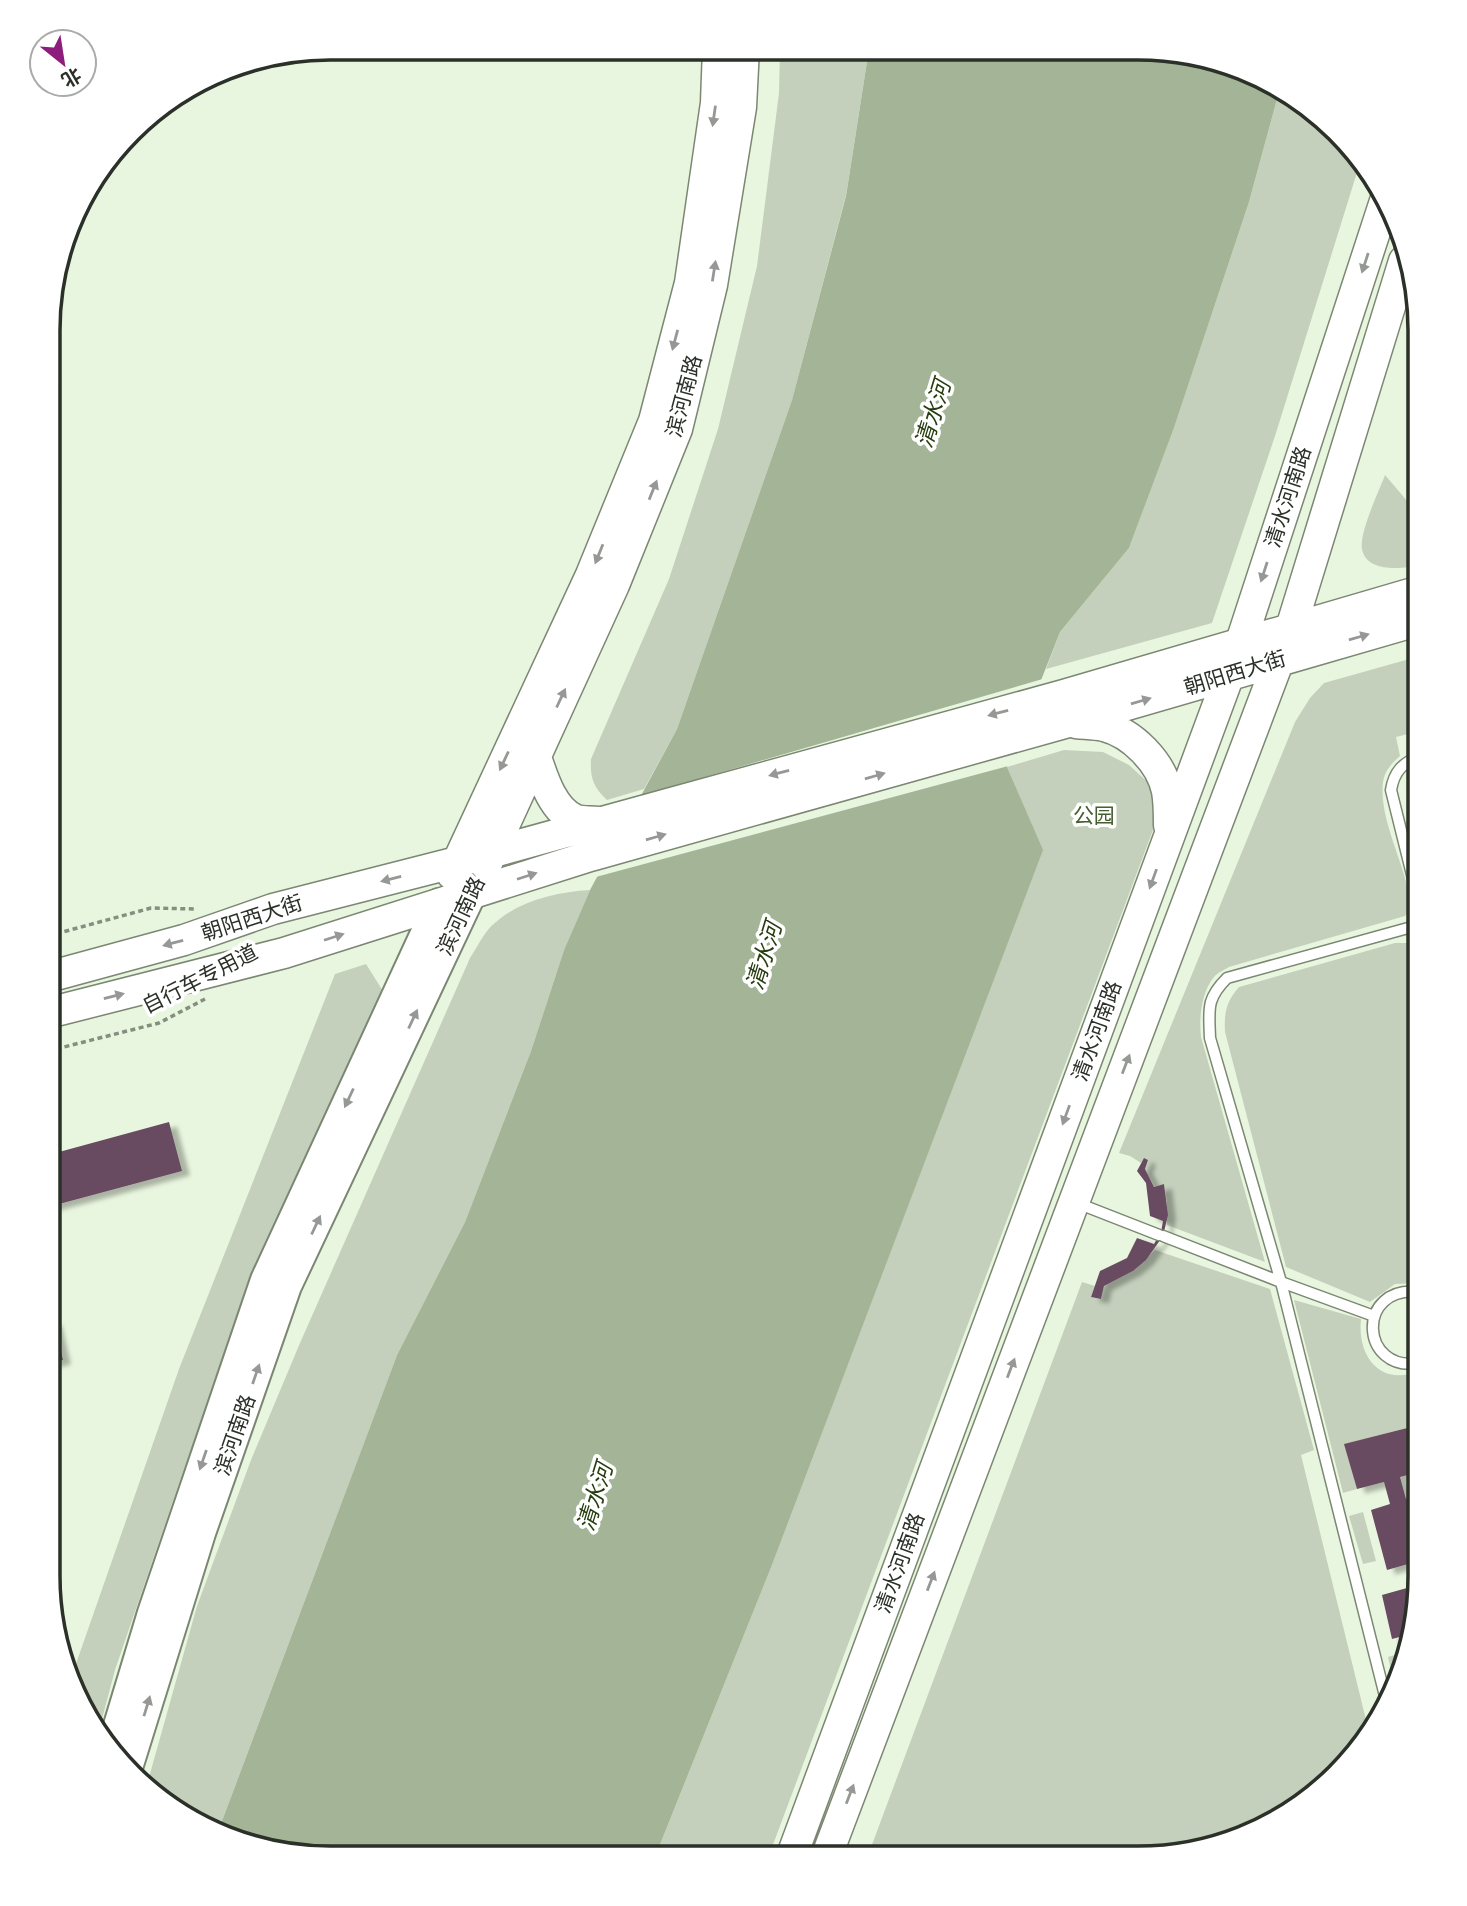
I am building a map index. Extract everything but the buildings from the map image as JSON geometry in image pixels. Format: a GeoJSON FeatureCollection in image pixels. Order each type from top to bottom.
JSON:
{"type":"FeatureCollection","features":[{"type":"Feature","properties":{"kind":"main road","name":"滨河南路"},"geometry":{"type":"LineString","coordinates":[[114,1739],[152,1613],[265,1280],[590,575],[654,421],[690,283],[716,103],[718,60]]}},
{"type":"Feature","properties":{"kind":"main road","name":"滨河南路"},"geometry":{"type":"LineString","coordinates":[[131,1760],[201,1533],[287,1286],[492,852],[614,585],[677,429],[712,285],[741,107],[743,60]]}},
{"type":"Feature","properties":{"kind":"main road","name":"清水河南路"},"geometry":{"type":"LineString","coordinates":[[795,1846],[1240,645],[1381,211]]}},
{"type":"Feature","properties":{"kind":"main road","name":"清水河南路"},"geometry":{"type":"LineString","coordinates":[[831,1846],[1291,628],[1401,271]]}},
{"type":"Feature","properties":{"kind":"main road","name":"朝阳西大街"},"geometry":{"type":"LineString","coordinates":[[60,1010],[284,953],[439,902],[1061,714],[1240,645],[1408,594]]}},
{"type":"Feature","properties":{"kind":"main road","name":"朝阳西大街"},"geometry":{"type":"LineString","coordinates":[[60,974],[184,940],[273,909],[603,822],[1228,676],[1408,624]]}},
{"type":"Feature","properties":{"kind":"main road"},"geometry":{"type":"LineString","coordinates":[[1061,714],[1104,726],[1131,739],[1147,753],[1161,774],[1167,791],[1169,836]]}},
{"type":"Feature","properties":{"kind":"main road"},"geometry":{"type":"LineString","coordinates":[[535,754],[551,794],[568,816],[579,821],[603,822]]}},
{"type":"Feature","properties":{"kind":"lane"},"geometry":{"type":"LineString","coordinates":[[1408,761],[1394,775],[1391,790],[1408,859]]}},
{"type":"Feature","properties":{"kind":"lane"},"geometry":{"type":"LineString","coordinates":[[1383,1689],[1281,1282],[1210,1038],[1209,1015],[1212,993],[1227,978],[1408,928]]}},
{"type":"Feature","properties":{"kind":"lane"},"geometry":{"type":"LineString","coordinates":[[1073,1202],[1374,1316]]}},
{"type":"Feature","properties":{"kind":"lane"},"geometry":{"type":"LineString","coordinates":[[1408,1291],[1392,1295],[1381,1304],[1371,1328],[1375,1344],[1384,1355],[1399,1363],[1408,1363]]}},
{"type":"Feature","properties":{"kind":"path"},"geometry":{"type":"LineString","coordinates":[[60,933],[151,908],[205,909]]}},
{"type":"Feature","properties":{"kind":"path","name":"自行车专用道"},"geometry":{"type":"LineString","coordinates":[[60,1048],[159,1023],[213,995]]}},
{"type":"Feature","properties":{"kind":"green space"},"geometry":{"type":"Polygon","coordinates":[[[780,60],[867,60],[846,195],[792,400],[677,729],[644,789],[607,800],[593,782],[591,759],[669,579],[718,429],[757,266],[779,93],[780,60]]]}},
{"type":"Feature","properties":{"kind":"green space"},"geometry":{"type":"Polygon","coordinates":[[[1277,98],[1316,126],[1357,172],[1276,433],[1212,623],[1046,669],[1060,632],[1129,548],[1174,428],[1249,202],[1277,98]]]}},
{"type":"Feature","properties":{"kind":"green space"},"geometry":{"type":"Polygon","coordinates":[[[1385,475],[1408,502],[1408,567],[1386,568],[1370,562],[1365,557],[1362,549],[1363,533],[1385,475]]]}},
{"type":"Feature","properties":{"kind":"green space"},"geometry":{"type":"Polygon","coordinates":[[[1408,659],[1408,734],[1396,737],[1400,756],[1385,774],[1383,797],[1389,829],[1408,890],[1408,912],[1405,916],[1229,967],[1210,983],[1201,1014],[1201,1037],[1265,1262],[1167,1225],[1164,1184],[1154,1187],[1145,1169],[1148,1160],[1144,1159],[1141,1163],[1119,1153],[1295,722],[1310,698],[1324,683],[1408,659]]]}},
{"type":"Feature","properties":{"kind":"green space","name":"公园"},"geometry":{"type":"Polygon","coordinates":[[[1064,750],[1103,752],[1129,765],[1151,785],[1159,814],[772,1846],[659,1846],[772,1565],[1042,850],[1007,767],[1064,750]]]}},
{"type":"Feature","properties":{"kind":"green space"},"geometry":{"type":"Polygon","coordinates":[[[590,890],[564,950],[531,1051],[465,1222],[397,1355],[221,1824],[179,1801],[149,1778],[197,1606],[251,1460],[300,1343],[470,958],[492,925],[506,914],[528,903],[565,893],[590,890]]]}},
{"type":"Feature","properties":{"kind":"green space"},"geometry":{"type":"Polygon","coordinates":[[[1395,943],[1408,944],[1408,1283],[1395,1284],[1370,1302],[1286,1267],[1225,1032],[1227,1008],[1239,987],[1395,943]]]}},
{"type":"Feature","properties":{"kind":"green space"},"geometry":{"type":"Polygon","coordinates":[[[366,964],[386,996],[245,1302],[115,1670],[101,1721],[75,1667],[179,1369],[335,974],[366,964]]]}},
{"type":"Feature","properties":{"kind":"green space"},"geometry":{"type":"Polygon","coordinates":[[[1155,1250],[1270,1289],[1314,1450],[1301,1455],[1366,1720],[1341,1755],[1302,1791],[1257,1819],[1208,1837],[1156,1846],[871,1846],[1082,1282],[1095,1286],[1091,1297],[1101,1299],[1104,1286],[1133,1271],[1155,1250]]]}},
{"type":"Feature","properties":{"kind":"green space"},"geometry":{"type":"Polygon","coordinates":[[[1294,1300],[1361,1319],[1363,1345],[1374,1365],[1393,1375],[1408,1374],[1408,1428],[1345,1444],[1357,1489],[1343,1493],[1294,1300]]]}},
{"type":"Feature","properties":{"kind":"green space"},"geometry":{"type":"Polygon","coordinates":[[[1363,1512],[1376,1561],[1363,1564],[1349,1516],[1363,1512]]]}},
{"type":"Feature","properties":{"kind":"green space"},"geometry":{"type":"Polygon","coordinates":[[[1396,1655],[1391,1670],[1388,1657],[1396,1655]]]}},
{"type":"Feature","properties":{"kind":"water","name":"清水河"},"geometry":{"type":"Polygon","coordinates":[[[867,60],[1156,60],[1225,74],[1277,98],[1249,202],[1174,428],[1129,548],[1060,632],[1007,767],[1043,850],[772,1565],[659,1846],[311,1846],[242,1832],[221,1824],[397,1355],[465,1222],[531,1051],[564,950],[590,890],[677,729],[792,400],[846,196],[867,60]]]}},
{"type":"Feature","properties":{"kind":"pier"},"geometry":{"type":"Polygon","coordinates":[[[1046,678],[1012,765],[592,878],[636,797],[1046,678]]]}}]}
